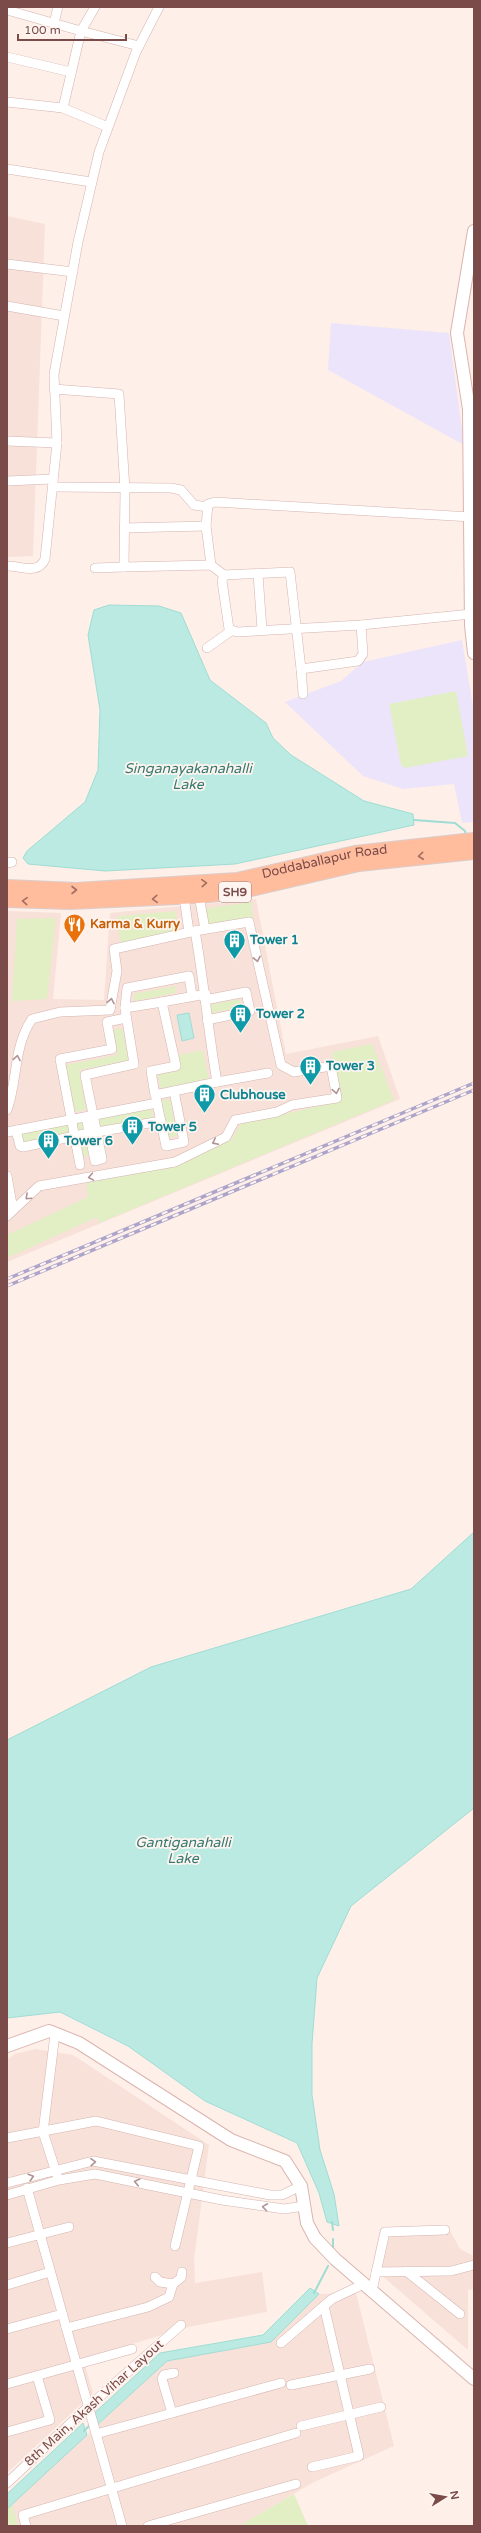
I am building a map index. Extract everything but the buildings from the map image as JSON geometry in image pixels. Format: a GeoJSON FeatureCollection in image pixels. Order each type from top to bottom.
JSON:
{"type":"FeatureCollection","features":[{"type":"Feature","properties":{"kind":"main road","name":"Doddaballapur Road"},"geometry":{"type":"LineString","coordinates":[[7,887],[76,890],[237,880],[355,853],[468,845]]}},
{"type":"Feature","properties":{"kind":"main road","name":"Doddaballapur Road"},"geometry":{"type":"LineString","coordinates":[[7,900],[70,902],[184,897],[238,892],[358,864],[468,845]]}},
{"type":"Feature","properties":{"kind":"street"},"geometry":{"type":"LineString","coordinates":[[54,23],[58,7]]}},
{"type":"Feature","properties":{"kind":"street"},"geometry":{"type":"LineString","coordinates":[[63,108],[81,30],[94,7]]}},
{"type":"Feature","properties":{"kind":"street"},"geometry":{"type":"LineString","coordinates":[[7,566],[36,569],[42,566],[45,559],[57,444],[57,409],[54,389],[64,316],[72,272],[91,182],[108,128],[139,46],[159,7]]}},
{"type":"Feature","properties":{"kind":"street"},"geometry":{"type":"LineString","coordinates":[[7,10],[17,10],[54,23],[139,46]]}},
{"type":"Feature","properties":{"kind":"street"},"geometry":{"type":"LineString","coordinates":[[7,56],[71,72]]}},
{"type":"Feature","properties":{"kind":"street"},"geometry":{"type":"LineString","coordinates":[[7,102],[63,108],[108,128]]}},
{"type":"Feature","properties":{"kind":"street"},"geometry":{"type":"LineString","coordinates":[[7,169],[91,182]]}},
{"type":"Feature","properties":{"kind":"street"},"geometry":{"type":"LineString","coordinates":[[474,237],[458,313],[457,332],[469,409],[471,614],[474,653]]}},
{"type":"Feature","properties":{"kind":"street"},"geometry":{"type":"LineString","coordinates":[[7,264],[72,272]]}},
{"type":"Feature","properties":{"kind":"street"},"geometry":{"type":"LineString","coordinates":[[7,306],[64,316]]}},
{"type":"Feature","properties":{"kind":"street"},"geometry":{"type":"LineString","coordinates":[[54,389],[119,394],[125,490],[124,567]]}},
{"type":"Feature","properties":{"kind":"street"},"geometry":{"type":"LineString","coordinates":[[7,440],[57,444]]}},
{"type":"Feature","properties":{"kind":"street"},"geometry":{"type":"LineString","coordinates":[[7,481],[53,483],[125,490],[181,490],[194,505],[208,507]]}},
{"type":"Feature","properties":{"kind":"street"},"geometry":{"type":"LineString","coordinates":[[211,565],[206,526],[208,504],[215,502],[471,517]]}},
{"type":"Feature","properties":{"kind":"street"},"geometry":{"type":"LineString","coordinates":[[124,528],[206,526]]}},
{"type":"Feature","properties":{"kind":"street"},"geometry":{"type":"LineString","coordinates":[[95,568],[211,565],[224,575],[290,572],[303,694]]}},
{"type":"Feature","properties":{"kind":"street"},"geometry":{"type":"LineString","coordinates":[[258,574],[262,630]]}},
{"type":"Feature","properties":{"kind":"street"},"geometry":{"type":"LineString","coordinates":[[224,575],[222,581],[227,618],[231,631]]}},
{"type":"Feature","properties":{"kind":"street"},"geometry":{"type":"LineString","coordinates":[[207,648],[231,631],[361,625],[471,614]]}},
{"type":"Feature","properties":{"kind":"street"},"geometry":{"type":"LineString","coordinates":[[301,669],[358,661],[363,654],[361,625]]}},
{"type":"Feature","properties":{"kind":"street"},"geometry":{"type":"LineString","coordinates":[[199,896],[206,929]]}},
{"type":"Feature","properties":{"kind":"street"},"geometry":{"type":"LineString","coordinates":[[184,897],[205,997],[207,1020],[217,1082]]}},
{"type":"Feature","properties":{"kind":"street"},"geometry":{"type":"LineString","coordinates":[[7,1110],[18,1052],[25,1028],[32,1019],[60,1012],[110,1010],[117,971],[114,948],[192,931],[249,922],[281,1065],[294,1072],[331,1066],[337,1098],[292,1105],[277,1112],[235,1120],[226,1137],[175,1162],[39,1186],[10,1213]]}},
{"type":"Feature","properties":{"kind":"street"},"geometry":{"type":"LineString","coordinates":[[93,1132],[86,1074],[134,1064],[125,1008],[127,988],[189,976],[192,996]]}},
{"type":"Feature","properties":{"kind":"street"},"geometry":{"type":"LineString","coordinates":[[125,1008],[192,996],[205,997],[246,992],[250,1011],[207,1020]]}},
{"type":"Feature","properties":{"kind":"street"},"geometry":{"type":"LineString","coordinates":[[162,1002],[176,1066],[151,1071],[166,1146],[184,1142],[174,1091]]}},
{"type":"Feature","properties":{"kind":"street"},"geometry":{"type":"LineString","coordinates":[[80,1165],[60,1059],[112,1049],[107,1022],[126,1018]]}},
{"type":"Feature","properties":{"kind":"street"},"geometry":{"type":"LineString","coordinates":[[160,1121],[93,1132],[23,1147],[20,1146],[11,1131],[90,1116],[156,1099],[174,1091],[268,1073]]}},
{"type":"Feature","properties":{"kind":"street"},"geometry":{"type":"LineString","coordinates":[[7,1176],[10,1213]]}},
{"type":"Feature","properties":{"kind":"street"},"geometry":{"type":"LineString","coordinates":[[7,2046],[49,2031],[79,2043],[231,2140],[285,2161],[301,2186],[307,2223],[315,2238],[368,2288],[474,2379]]}},
{"type":"Feature","properties":{"kind":"street"},"geometry":{"type":"LineString","coordinates":[[55,2034],[42,2132],[59,2180]]}},
{"type":"Feature","properties":{"kind":"street"},"geometry":{"type":"LineString","coordinates":[[7,2138],[96,2121],[199,2146],[192,2181],[175,2246]]}},
{"type":"Feature","properties":{"kind":"street"},"geometry":{"type":"LineString","coordinates":[[7,2183],[94,2161],[270,2195],[282,2194],[301,2186]]}},
{"type":"Feature","properties":{"kind":"street"},"geometry":{"type":"LineString","coordinates":[[7,2195],[59,2180],[96,2174],[188,2193],[284,2209],[304,2206]]}},
{"type":"Feature","properties":{"kind":"street"},"geometry":{"type":"LineString","coordinates":[[27,2188],[122,2526]]}},
{"type":"Feature","properties":{"kind":"street"},"geometry":{"type":"LineString","coordinates":[[7,2243],[69,2227]]}},
{"type":"Feature","properties":{"kind":"street"},"geometry":{"type":"LineString","coordinates":[[281,2344],[332,2299],[368,2288],[376,2272],[385,2232],[445,2230]]}},
{"type":"Feature","properties":{"kind":"street"},"geometry":{"type":"LineString","coordinates":[[376,2272],[451,2270],[474,2265]]}},
{"type":"Feature","properties":{"kind":"street"},"geometry":{"type":"LineString","coordinates":[[406,2271],[460,2314]]}},
{"type":"Feature","properties":{"kind":"street"},"geometry":{"type":"LineString","coordinates":[[7,2285],[50,2272]]}},
{"type":"Feature","properties":{"kind":"street"},"geometry":{"type":"LineString","coordinates":[[66,2328],[148,2307],[169,2297],[174,2284],[181,2278],[182,2272]]}},
{"type":"Feature","properties":{"kind":"street"},"geometry":{"type":"LineString","coordinates":[[155,2277],[160,2282],[174,2284]]}},
{"type":"Feature","properties":{"kind":"street"},"geometry":{"type":"LineString","coordinates":[[312,2467],[359,2456],[324,2306]]}},
{"type":"Feature","properties":{"kind":"street"},"geometry":{"type":"LineString","coordinates":[[7,2329],[62,2314]]}},
{"type":"Feature","properties":{"kind":"street","name":"8th Main, Akash Vihar Layout"},"geometry":{"type":"LineString","coordinates":[[7,2483],[181,2325]]}},
{"type":"Feature","properties":{"kind":"street"},"geometry":{"type":"LineString","coordinates":[[7,2384],[76,2366],[132,2349]]}},
{"type":"Feature","properties":{"kind":"street"},"geometry":{"type":"LineString","coordinates":[[291,2385],[370,2369]]}},
{"type":"Feature","properties":{"kind":"street"},"geometry":{"type":"LineString","coordinates":[[172,2413],[162,2379],[164,2375],[174,2373]]}},
{"type":"Feature","properties":{"kind":"street"},"geometry":{"type":"LineString","coordinates":[[7,2432],[50,2420],[38,2376]]}},
{"type":"Feature","properties":{"kind":"street"},"geometry":{"type":"LineString","coordinates":[[95,2430],[172,2413],[281,2383]]}},
{"type":"Feature","properties":{"kind":"street"},"geometry":{"type":"LineString","coordinates":[[26,2526],[23,2515],[298,2429],[349,2414],[381,2407]]}},
{"type":"Feature","properties":{"kind":"street"},"geometry":{"type":"LineString","coordinates":[[148,2526],[164,2524],[296,2484]]}},
{"type":"Feature","properties":{"kind":"shaded area"},"geometry":{"type":"Polygon","coordinates":[[[7,216],[45,224],[33,556],[7,557],[7,216]]]}},
{"type":"Feature","properties":{"kind":"shaded area"},"geometry":{"type":"Polygon","coordinates":[[[331,323],[449,333],[464,445],[328,370],[331,323]]]}},
{"type":"Feature","properties":{"kind":"shaded area"},"geometry":{"type":"Polygon","coordinates":[[[462,640],[474,712],[474,822],[462,823],[454,784],[403,789],[363,776],[285,702],[341,681],[363,662],[462,640]]]}},
{"type":"Feature","properties":{"kind":"shaded area"},"geometry":{"type":"Polygon","coordinates":[[[256,899],[286,1054],[378,1036],[400,1099],[7,1262],[7,911],[61,913],[53,999],[104,1000],[110,913],[256,899]]]}},
{"type":"Feature","properties":{"kind":"shaded area"},"geometry":{"type":"Polygon","coordinates":[[[35,2049],[73,2055],[209,2145],[194,2259],[195,2283],[262,2272],[267,2312],[188,2327],[83,2359],[93,2393],[7,2473],[7,2060],[15,2054],[35,2049]]]}},
{"type":"Feature","properties":{"kind":"shaded area"},"geometry":{"type":"Polygon","coordinates":[[[448,2227],[460,2249],[474,2256],[474,2289],[468,2290],[468,2350],[372,2267],[380,2229],[448,2227]]]}},
{"type":"Feature","properties":{"kind":"shaded area"},"geometry":{"type":"Polygon","coordinates":[[[356,2293],[394,2446],[314,2482],[239,2526],[7,2526],[7,2509],[167,2361],[271,2342],[319,2294],[356,2293]]]}},
{"type":"Feature","properties":{"kind":"green space"},"geometry":{"type":"Polygon","coordinates":[[[456,691],[468,756],[405,768],[401,765],[389,704],[456,691]]]}},
{"type":"Feature","properties":{"kind":"green space"},"geometry":{"type":"Polygon","coordinates":[[[251,902],[253,918],[204,925],[202,909],[251,902]]]}},
{"type":"Feature","properties":{"kind":"green space"},"geometry":{"type":"Polygon","coordinates":[[[175,911],[179,931],[121,943],[116,922],[119,916],[175,911]]]}},
{"type":"Feature","properties":{"kind":"green space"},"geometry":{"type":"Polygon","coordinates":[[[56,918],[47,999],[12,1001],[17,919],[56,918]]]}},
{"type":"Feature","properties":{"kind":"green space"},"geometry":{"type":"Polygon","coordinates":[[[175,986],[176,993],[135,1001],[133,994],[175,986]]]}},
{"type":"Feature","properties":{"kind":"green space"},"geometry":{"type":"Polygon","coordinates":[[[240,999],[242,1007],[211,1013],[210,1005],[240,999]]]}},
{"type":"Feature","properties":{"kind":"green space"},"geometry":{"type":"Polygon","coordinates":[[[122,1028],[129,1061],[79,1070],[86,1110],[74,1112],[65,1065],[117,1055],[113,1030],[122,1028]]]}},
{"type":"Feature","properties":{"kind":"green space"},"geometry":{"type":"Polygon","coordinates":[[[372,1044],[394,1100],[99,1223],[97,1217],[7,1258],[7,1235],[88,1197],[86,1183],[176,1165],[231,1140],[241,1124],[340,1101],[332,1052],[372,1044]]]}},
{"type":"Feature","properties":{"kind":"green space"},"geometry":{"type":"Polygon","coordinates":[[[203,1050],[209,1080],[161,1089],[158,1075],[181,1070],[178,1055],[203,1050]]]}},
{"type":"Feature","properties":{"kind":"green space"},"geometry":{"type":"Polygon","coordinates":[[[170,1099],[177,1136],[167,1138],[160,1101],[170,1099]]]}},
{"type":"Feature","properties":{"kind":"green space"},"geometry":{"type":"Polygon","coordinates":[[[151,1108],[153,1118],[100,1128],[98,1118],[151,1108]]]}},
{"type":"Feature","properties":{"kind":"green space"},"geometry":{"type":"Polygon","coordinates":[[[84,1122],[91,1155],[80,1157],[73,1124],[84,1122]]]}},
{"type":"Feature","properties":{"kind":"green space"},"geometry":{"type":"Polygon","coordinates":[[[67,1123],[69,1133],[15,1144],[13,1135],[67,1123]]]}},
{"type":"Feature","properties":{"kind":"green space"},"geometry":{"type":"Polygon","coordinates":[[[294,2494],[308,2526],[239,2526],[294,2494]]]}},
{"type":"Feature","properties":{"kind":"green space"},"geometry":{"type":"Polygon","coordinates":[[[12,2504],[18,2526],[7,2526],[7,2509],[12,2504]]]}},
{"type":"Feature","properties":{"kind":"water","name":"Singanayakanahalli Lake"},"geometry":{"type":"Polygon","coordinates":[[[109,605],[159,606],[181,613],[210,680],[266,723],[273,738],[291,755],[364,801],[413,814],[414,825],[235,864],[105,871],[28,864],[23,858],[27,851],[85,802],[98,770],[100,710],[88,635],[94,610],[109,605]]]}},
{"type":"Feature","properties":{"kind":"water"},"geometry":{"type":"Polygon","coordinates":[[[189,1013],[194,1038],[182,1041],[177,1015],[189,1013]]]}},
{"type":"Feature","properties":{"kind":"water","name":"Gantiganahalli Lake"},"geometry":{"type":"Polygon","coordinates":[[[474,1532],[474,1808],[351,1906],[317,1978],[312,2044],[312,2095],[320,2150],[334,2194],[339,2226],[327,2222],[319,2193],[297,2143],[205,2101],[128,2046],[60,2012],[7,2018],[7,1740],[151,1667],[411,1589],[474,1532]]]}},
{"type":"Feature","properties":{"kind":"water"},"geometry":{"type":"Polygon","coordinates":[[[310,2288],[319,2294],[271,2342],[167,2361],[96,2426],[92,2415],[160,2353],[263,2335],[310,2288]]]}},
{"type":"Feature","properties":{"kind":"water"},"geometry":{"type":"Polygon","coordinates":[[[83,2423],[87,2435],[7,2509],[7,2494],[83,2423]]]}},
{"type":"Feature","properties":{"kind":"waterway"},"geometry":{"type":"LineString","coordinates":[[414,820],[455,823],[465,831],[466,835]]}},
{"type":"Feature","properties":{"kind":"waterway"},"geometry":{"type":"LineString","coordinates":[[332,2222],[333,2230]]}},
{"type":"Feature","properties":{"kind":"waterway"},"geometry":{"type":"LineString","coordinates":[[333,2239],[333,2250]]}},
{"type":"Feature","properties":{"kind":"waterway"},"geometry":{"type":"LineString","coordinates":[[314,2293],[328,2266]]}},
{"type":"Feature","properties":{"kind":"waterway"},"geometry":{"type":"LineString","coordinates":[[84,2431],[91,2424]]}},
{"type":"Feature","properties":{"kind":"railway"},"geometry":{"type":"LineString","coordinates":[[7,1279],[474,1083]]}},
{"type":"Feature","properties":{"kind":"railway"},"geometry":{"type":"LineString","coordinates":[[7,1286],[474,1090]]}},
{"type":"Feature","properties":{"kind":"place","name":"Karma & Kurry"},"geometry":{"type":"Point","coordinates":[74,944]}},
{"type":"Feature","properties":{"kind":"place","name":"Tower 1"},"geometry":{"type":"Point","coordinates":[234,960]}},
{"type":"Feature","properties":{"kind":"place","name":"Tower 2"},"geometry":{"type":"Point","coordinates":[241,1034]}},
{"type":"Feature","properties":{"kind":"place","name":"Tower 3"},"geometry":{"type":"Point","coordinates":[310,1086]}},
{"type":"Feature","properties":{"kind":"place","name":"Clubhouse"},"geometry":{"type":"Point","coordinates":[204,1114]}},
{"type":"Feature","properties":{"kind":"place","name":"Tower 5"},"geometry":{"type":"Point","coordinates":[132,1146]}},
{"type":"Feature","properties":{"kind":"place","name":"Tower 6"},"geometry":{"type":"Point","coordinates":[49,1160]}}]}
